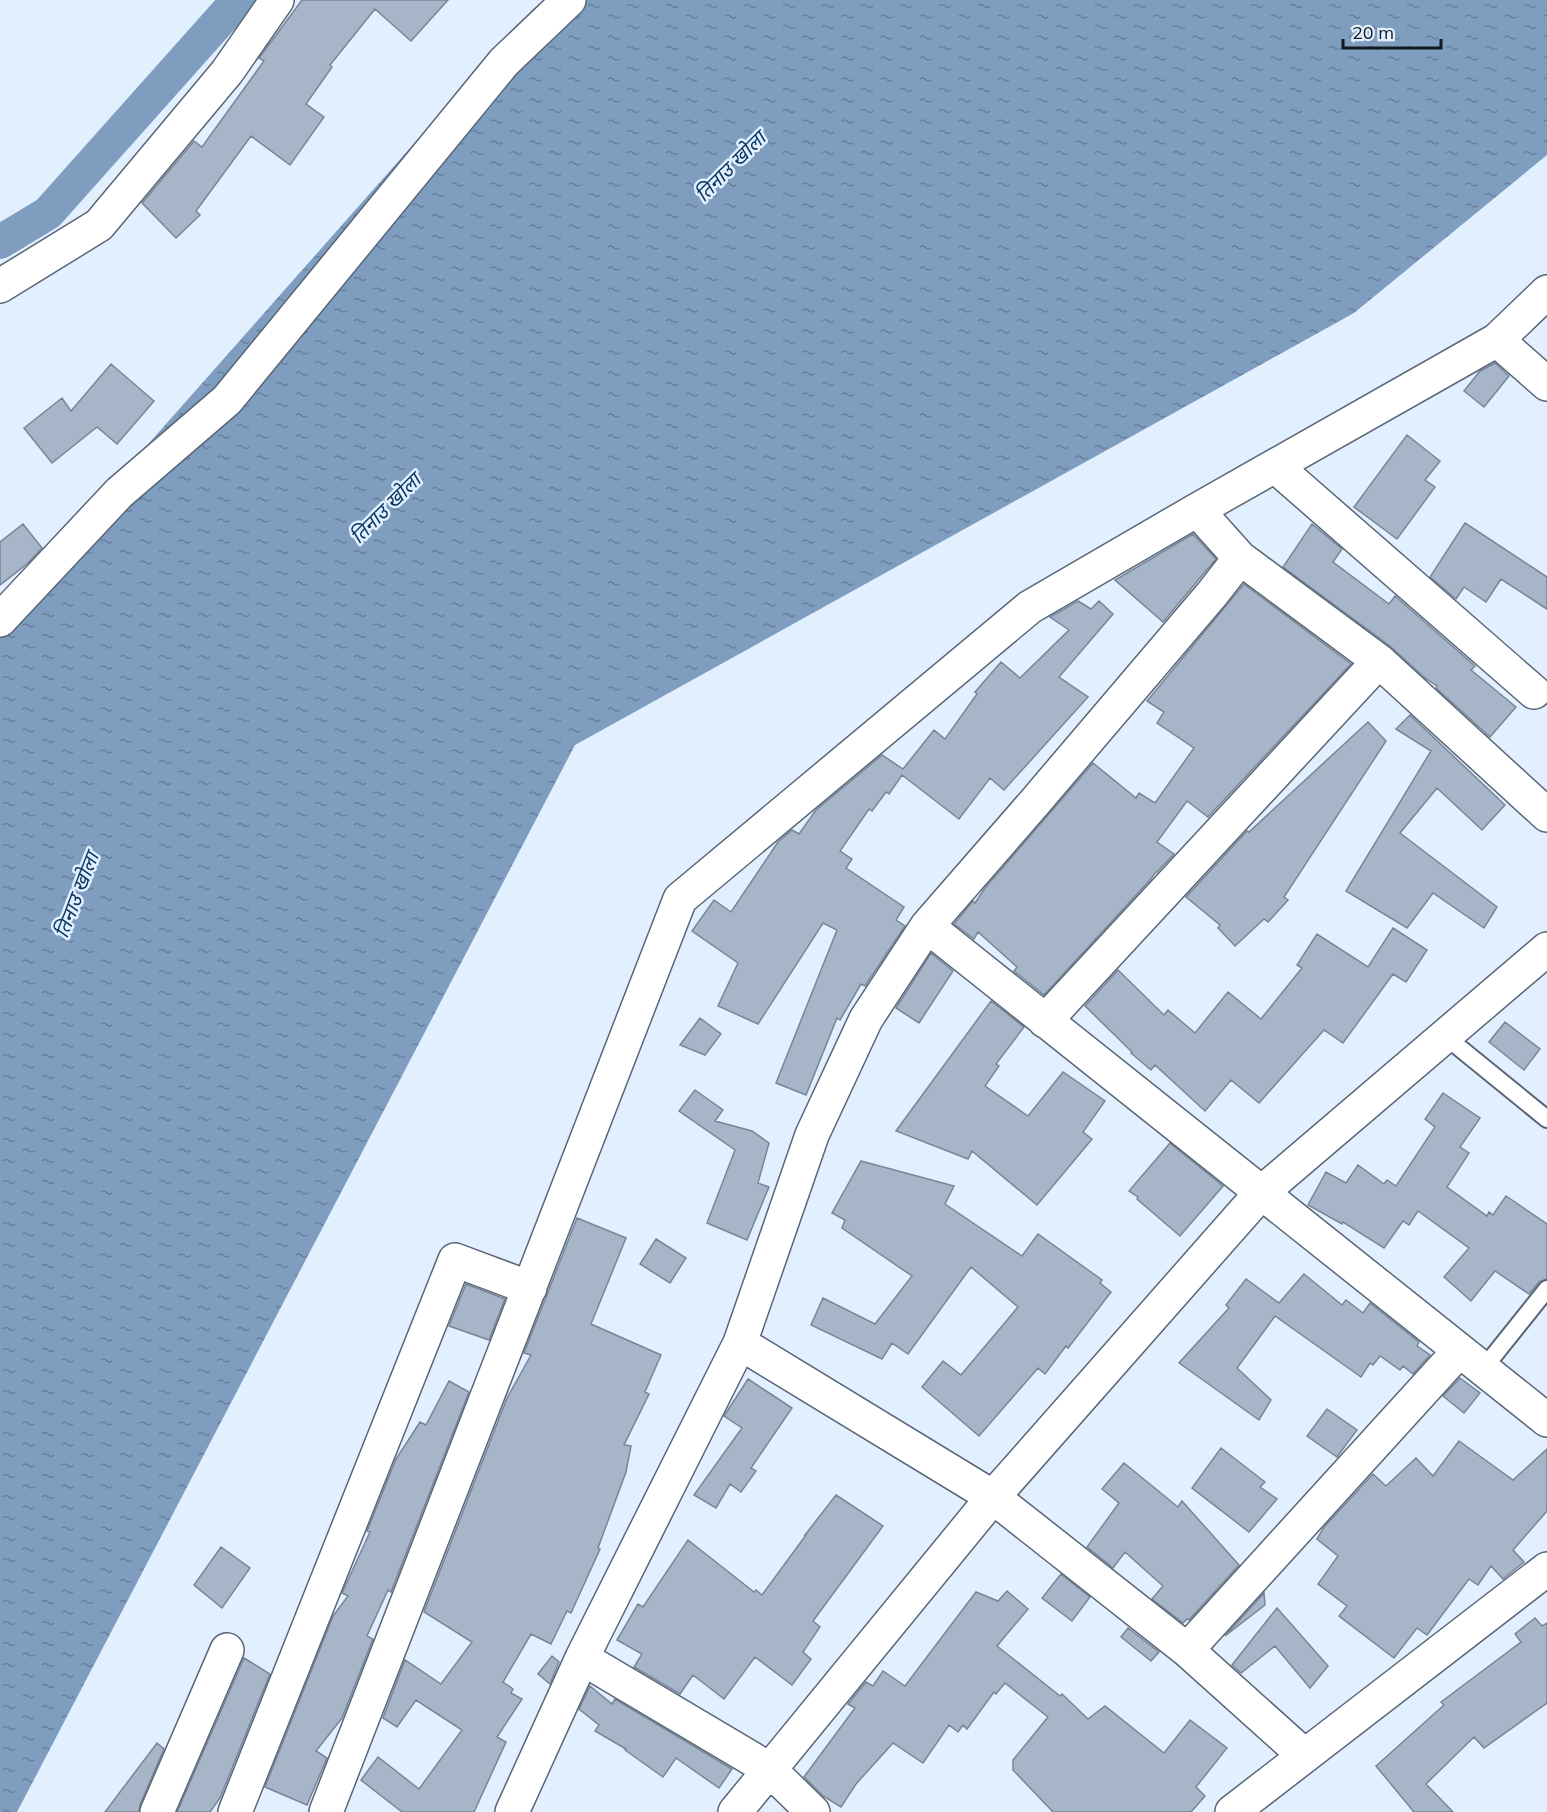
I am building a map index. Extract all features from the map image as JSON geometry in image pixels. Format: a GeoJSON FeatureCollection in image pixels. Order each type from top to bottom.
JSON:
{"type":"FeatureCollection","features":[{"type":"Feature","properties":{"kind":"street"},"geometry":{"type":"LineString","coordinates":[[0,286],[99,225],[227,72],[278,0]]}},
{"type":"Feature","properties":{"kind":"street"},"geometry":{"type":"LineString","coordinates":[[0,620],[119,493],[227,400],[504,62],[568,0]]}},
{"type":"Feature","properties":{"kind":"street"},"geometry":{"type":"LineString","coordinates":[[326,1812],[680,899],[1030,607],[1497,340],[1547,292]]}},
{"type":"Feature","properties":{"kind":"street"},"geometry":{"type":"LineString","coordinates":[[1497,340],[1547,384]]}},
{"type":"Feature","properties":{"kind":"street"},"geometry":{"type":"LineString","coordinates":[[1275,466],[1534,692]]}},
{"type":"Feature","properties":{"kind":"street"},"geometry":{"type":"LineString","coordinates":[[1197,510],[1240,558],[1379,661],[1547,815]]}},
{"type":"Feature","properties":{"kind":"street"},"geometry":{"type":"LineString","coordinates":[[512,1812],[582,1658],[740,1342],[812,1135],[866,1019],[927,926],[1212,594],[1240,558]]}},
{"type":"Feature","properties":{"kind":"street"},"geometry":{"type":"LineString","coordinates":[[1045,1021],[1379,661]]}},
{"type":"Feature","properties":{"kind":"street"},"geometry":{"type":"LineString","coordinates":[[927,926],[1547,1420]]}},
{"type":"Feature","properties":{"kind":"street"},"geometry":{"type":"LineString","coordinates":[[735,1812],[993,1497],[1261,1193],[1547,949]]}},
{"type":"Feature","properties":{"kind":"street"},"geometry":{"type":"LineString","coordinates":[[235,1812],[454,1260],[530,1288]]}},
{"type":"Feature","properties":{"kind":"street"},"geometry":{"type":"LineString","coordinates":[[740,1342],[993,1497],[1187,1650],[1305,1756]]}},
{"type":"Feature","properties":{"kind":"street"},"geometry":{"type":"LineString","coordinates":[[1187,1650],[1471,1360]]}},
{"type":"Feature","properties":{"kind":"street"},"geometry":{"type":"LineString","coordinates":[[1232,1812],[1547,1569]]}},
{"type":"Feature","properties":{"kind":"street"},"geometry":{"type":"LineString","coordinates":[[157,1812],[227,1650]]}},
{"type":"Feature","properties":{"kind":"street"},"geometry":{"type":"LineString","coordinates":[[582,1658],[770,1769],[813,1812]]}},
{"type":"Feature","properties":{"kind":"lane"},"geometry":{"type":"LineString","coordinates":[[1444,1036],[1547,1119]]}},
{"type":"Feature","properties":{"kind":"lane"},"geometry":{"type":"LineString","coordinates":[[1471,1360],[1547,1289]]}},
{"type":"Feature","properties":{"kind":"water","name":"तिनाउ खोला"},"geometry":{"type":"Polygon","coordinates":[[[545,0],[1547,0],[1547,155],[1354,313],[575,745],[17,1812],[0,1812],[0,617],[28,580],[533,9],[545,0]]]}},
{"type":"Feature","properties":{"kind":"building"},"geometry":{"type":"Polygon","coordinates":[[[302,0],[448,0],[411,41],[375,9],[330,65],[332,67],[306,104],[324,117],[290,165],[251,136],[196,211],[200,215],[176,238],[142,203],[194,141],[202,147],[264,61],[259,58],[302,0]]]}},
{"type":"Feature","properties":{"kind":"building"},"geometry":{"type":"Polygon","coordinates":[[[1495,363],[1509,376],[1484,407],[1464,391],[1480,371],[1495,363]]]}},
{"type":"Feature","properties":{"kind":"building"},"geometry":{"type":"Polygon","coordinates":[[[111,364],[154,401],[117,444],[97,427],[52,463],[24,428],[62,398],[71,411],[111,364]]]}},
{"type":"Feature","properties":{"kind":"building"},"geometry":{"type":"Polygon","coordinates":[[[1407,435],[1440,461],[1425,480],[1435,487],[1397,539],[1354,507],[1407,435]]]}},
{"type":"Feature","properties":{"kind":"building"},"geometry":{"type":"Polygon","coordinates":[[[1465,523],[1547,577],[1547,609],[1501,579],[1486,602],[1464,587],[1456,599],[1430,577],[1465,523]]]}},
{"type":"Feature","properties":{"kind":"building"},"geometry":{"type":"Polygon","coordinates":[[[23,524],[42,548],[27,564],[0,585],[0,542],[23,524]]]}},
{"type":"Feature","properties":{"kind":"building"},"geometry":{"type":"Polygon","coordinates":[[[1312,524],[1342,549],[1333,562],[1389,604],[1395,596],[1475,666],[1471,670],[1516,707],[1490,737],[1436,688],[1437,686],[1390,646],[1283,567],[1312,524]]]}},
{"type":"Feature","properties":{"kind":"building"},"geometry":{"type":"Polygon","coordinates":[[[1193,534],[1216,559],[1163,622],[1115,580],[1193,534]]]}},
{"type":"Feature","properties":{"kind":"building"},"geometry":{"type":"Polygon","coordinates":[[[1244,584],[1351,664],[1208,817],[1187,801],[1157,842],[1174,854],[1044,995],[1014,971],[1017,967],[978,932],[974,939],[954,924],[973,901],[975,903],[985,888],[1093,763],[1136,798],[1139,793],[1155,803],[1194,748],[1157,723],[1164,712],[1147,701],[1244,584]]]}},
{"type":"Feature","properties":{"kind":"building"},"geometry":{"type":"Polygon","coordinates":[[[1078,601],[1091,609],[1099,601],[1113,614],[1059,677],[1088,697],[1004,790],[990,778],[959,819],[902,775],[889,794],[886,792],[872,811],[869,809],[840,851],[852,859],[846,868],[904,907],[896,920],[905,926],[865,986],[861,984],[840,1020],[837,1018],[806,1095],[776,1083],[837,930],[823,923],[758,1024],[718,1006],[738,963],[692,931],[714,900],[731,912],[778,842],[792,830],[799,834],[816,810],[882,755],[903,769],[934,730],[945,739],[977,694],[975,692],[1001,662],[1020,678],[1069,630],[1050,617],[1078,601]]]}},
{"type":"Feature","properties":{"kind":"building"},"geometry":{"type":"Polygon","coordinates":[[[1410,715],[1505,805],[1482,830],[1437,788],[1400,833],[1497,907],[1484,928],[1433,893],[1407,928],[1346,891],[1431,751],[1396,729],[1410,715]]]}},
{"type":"Feature","properties":{"kind":"building"},"geometry":{"type":"Polygon","coordinates":[[[1368,722],[1386,741],[1284,897],[1288,900],[1268,922],[1264,919],[1235,946],[1218,928],[1220,925],[1186,897],[1247,831],[1249,832],[1368,722]]]}},
{"type":"Feature","properties":{"kind":"building"},"geometry":{"type":"Polygon","coordinates":[[[1393,928],[1427,950],[1406,982],[1393,974],[1343,1043],[1324,1030],[1259,1103],[1231,1080],[1205,1111],[1155,1065],[1151,1070],[1131,1053],[1085,1006],[1118,970],[1164,1015],[1168,1010],[1195,1033],[1228,992],[1261,1019],[1302,968],[1297,965],[1317,934],[1368,967],[1393,928]]]}},
{"type":"Feature","properties":{"kind":"building"},"geometry":{"type":"Polygon","coordinates":[[[931,953],[953,971],[919,1023],[896,1008],[931,953]]]}},
{"type":"Feature","properties":{"kind":"building"},"geometry":{"type":"Polygon","coordinates":[[[991,1001],[1024,1027],[996,1064],[999,1066],[985,1086],[1028,1116],[1063,1072],[1105,1101],[1083,1132],[1092,1139],[1037,1205],[972,1151],[968,1159],[896,1131],[991,1001]]]}},
{"type":"Feature","properties":{"kind":"building"},"geometry":{"type":"Polygon","coordinates":[[[700,1018],[721,1034],[705,1055],[680,1045],[700,1018]]]}},
{"type":"Feature","properties":{"kind":"building"},"geometry":{"type":"Polygon","coordinates":[[[1505,1022],[1540,1049],[1524,1070],[1489,1042],[1505,1022]]]}},
{"type":"Feature","properties":{"kind":"building"},"geometry":{"type":"Polygon","coordinates":[[[695,1090],[723,1110],[715,1121],[752,1131],[769,1143],[758,1183],[769,1187],[747,1240],[707,1223],[735,1150],[679,1111],[695,1090]]]}},
{"type":"Feature","properties":{"kind":"building"},"geometry":{"type":"Polygon","coordinates":[[[1443,1093],[1480,1118],[1460,1147],[1469,1153],[1447,1187],[1487,1216],[1489,1212],[1493,1215],[1506,1196],[1547,1224],[1547,1279],[1539,1282],[1529,1294],[1495,1271],[1471,1301],[1444,1277],[1469,1248],[1418,1211],[1409,1225],[1403,1221],[1384,1248],[1343,1222],[1342,1224],[1308,1205],[1326,1172],[1346,1183],[1358,1165],[1384,1184],[1387,1180],[1396,1186],[1435,1127],[1425,1119],[1443,1093]]]}},
{"type":"Feature","properties":{"kind":"building"},"geometry":{"type":"Polygon","coordinates":[[[1170,1143],[1223,1186],[1180,1236],[1129,1191],[1170,1143]]]}},
{"type":"Feature","properties":{"kind":"building"},"geometry":{"type":"Polygon","coordinates":[[[861,1161],[954,1186],[945,1204],[1022,1256],[1038,1234],[1102,1280],[1100,1283],[1111,1292],[1045,1374],[1038,1368],[979,1436],[922,1387],[943,1361],[961,1375],[1018,1307],[971,1267],[908,1354],[892,1343],[882,1359],[811,1325],[823,1298],[875,1324],[912,1276],[842,1228],[845,1220],[832,1213],[861,1161]]]}},
{"type":"Feature","properties":{"kind":"building"},"geometry":{"type":"Polygon","coordinates":[[[577,1218],[626,1238],[591,1324],[661,1355],[645,1392],[649,1394],[624,1445],[631,1446],[626,1472],[598,1548],[600,1549],[571,1613],[567,1611],[551,1644],[531,1634],[503,1682],[513,1689],[511,1693],[522,1699],[497,1737],[506,1742],[474,1812],[402,1812],[361,1780],[378,1757],[419,1789],[462,1730],[416,1700],[397,1727],[383,1718],[405,1660],[441,1684],[472,1642],[424,1612],[507,1398],[531,1355],[524,1353],[577,1218]]]}},
{"type":"Feature","properties":{"kind":"building"},"geometry":{"type":"Polygon","coordinates":[[[656,1239],[686,1258],[670,1283],[640,1264],[656,1239]]]}},
{"type":"Feature","properties":{"kind":"building"},"geometry":{"type":"Polygon","coordinates":[[[1304,1274],[1342,1305],[1346,1300],[1363,1313],[1370,1303],[1419,1342],[1417,1346],[1430,1355],[1413,1374],[1403,1366],[1400,1370],[1380,1356],[1373,1365],[1370,1363],[1361,1377],[1275,1316],[1237,1368],[1271,1400],[1259,1420],[1179,1363],[1229,1308],[1226,1305],[1246,1279],[1279,1303],[1304,1274]]]}},
{"type":"Feature","properties":{"kind":"building"},"geometry":{"type":"Polygon","coordinates":[[[466,1284],[505,1299],[489,1340],[449,1326],[466,1284]]]}},
{"type":"Feature","properties":{"kind":"building"},"geometry":{"type":"Polygon","coordinates":[[[1460,1378],[1480,1393],[1464,1413],[1443,1396],[1460,1378]]]}},
{"type":"Feature","properties":{"kind":"building"},"geometry":{"type":"Polygon","coordinates":[[[748,1379],[792,1408],[751,1468],[756,1471],[741,1492],[730,1484],[716,1508],[694,1495],[742,1428],[724,1416],[748,1379]]]}},
{"type":"Feature","properties":{"kind":"building"},"geometry":{"type":"Polygon","coordinates":[[[449,1381],[469,1392],[391,1592],[388,1590],[367,1636],[373,1639],[342,1718],[316,1751],[327,1758],[307,1805],[265,1787],[333,1616],[348,1596],[342,1593],[370,1532],[367,1531],[396,1459],[420,1422],[426,1425],[449,1381]]]}},
{"type":"Feature","properties":{"kind":"building"},"geometry":{"type":"Polygon","coordinates":[[[1327,1409],[1357,1430],[1337,1457],[1307,1436],[1327,1409]]]}},
{"type":"Feature","properties":{"kind":"building"},"geometry":{"type":"Polygon","coordinates":[[[1459,1441],[1513,1480],[1547,1449],[1547,1511],[1513,1550],[1524,1562],[1503,1579],[1491,1566],[1478,1585],[1469,1579],[1427,1635],[1417,1628],[1394,1658],[1339,1616],[1347,1606],[1318,1584],[1338,1556],[1317,1539],[1324,1527],[1373,1474],[1386,1486],[1416,1458],[1433,1476],[1459,1441]]]}},
{"type":"Feature","properties":{"kind":"building"},"geometry":{"type":"Polygon","coordinates":[[[1221,1448],[1265,1482],[1260,1487],[1277,1499],[1249,1532],[1192,1488],[1221,1448]]]}},
{"type":"Feature","properties":{"kind":"building"},"geometry":{"type":"Polygon","coordinates":[[[1124,1463],[1178,1507],[1182,1501],[1239,1565],[1189,1620],[1183,1623],[1152,1599],[1163,1586],[1125,1552],[1113,1568],[1087,1547],[1119,1503],[1102,1489],[1124,1463]]]}},
{"type":"Feature","properties":{"kind":"building"},"geometry":{"type":"Polygon","coordinates":[[[836,1495],[883,1526],[813,1621],[820,1627],[803,1652],[811,1659],[792,1685],[755,1657],[724,1699],[693,1675],[680,1694],[634,1667],[642,1654],[617,1640],[638,1604],[643,1607],[688,1540],[754,1592],[756,1590],[762,1595],[836,1495]]]}},
{"type":"Feature","properties":{"kind":"building"},"geometry":{"type":"Polygon","coordinates":[[[221,1547],[250,1568],[222,1608],[194,1585],[221,1547]]]}},
{"type":"Feature","properties":{"kind":"building"},"geometry":{"type":"Polygon","coordinates":[[[1061,1574],[1090,1597],[1072,1621],[1042,1598],[1061,1574]]]}},
{"type":"Feature","properties":{"kind":"building"},"geometry":{"type":"Polygon","coordinates":[[[1007,1591],[1028,1609],[997,1646],[1060,1696],[1062,1694],[1088,1719],[1105,1706],[1164,1753],[1190,1720],[1227,1748],[1196,1787],[1205,1796],[1191,1812],[1053,1812],[1013,1770],[1013,1760],[1048,1717],[1005,1683],[996,1694],[994,1692],[967,1729],[963,1725],[958,1732],[949,1725],[923,1763],[893,1743],[856,1784],[841,1807],[823,1796],[804,1777],[855,1708],[848,1704],[866,1682],[873,1686],[883,1671],[905,1686],[976,1592],[998,1601],[1007,1591]]]}},
{"type":"Feature","properties":{"kind":"building"},"geometry":{"type":"Polygon","coordinates":[[[1264,1593],[1265,1605],[1225,1636],[1264,1593]]]}},
{"type":"Feature","properties":{"kind":"building"},"geometry":{"type":"Polygon","coordinates":[[[1277,1608],[1328,1666],[1310,1688],[1275,1646],[1241,1673],[1232,1665],[1277,1608]]]}},
{"type":"Feature","properties":{"kind":"building"},"geometry":{"type":"Polygon","coordinates":[[[1535,1618],[1542,1626],[1547,1623],[1547,1703],[1484,1748],[1474,1737],[1426,1784],[1453,1812],[1414,1812],[1376,1766],[1444,1705],[1441,1702],[1521,1642],[1515,1634],[1535,1618]]]}},
{"type":"Feature","properties":{"kind":"building"},"geometry":{"type":"Polygon","coordinates":[[[1128,1628],[1159,1652],[1151,1661],[1121,1637],[1128,1628]]]}},
{"type":"Feature","properties":{"kind":"building"},"geometry":{"type":"Polygon","coordinates":[[[552,1656],[559,1662],[550,1684],[538,1674],[552,1656]]]}},
{"type":"Feature","properties":{"kind":"building"},"geometry":{"type":"Polygon","coordinates":[[[244,1658],[270,1674],[220,1798],[210,1812],[177,1812],[244,1658]]]}},
{"type":"Feature","properties":{"kind":"building"},"geometry":{"type":"Polygon","coordinates":[[[590,1686],[612,1704],[615,1699],[732,1769],[719,1788],[676,1758],[663,1777],[626,1749],[595,1731],[599,1725],[579,1709],[590,1686]]]}},
{"type":"Feature","properties":{"kind":"building"},"geometry":{"type":"Polygon","coordinates":[[[157,1743],[164,1749],[139,1812],[105,1812],[157,1743]]]}},
{"type":"Feature","properties":{"kind":"waterway"},"geometry":{"type":"LineString","coordinates":[[0,242],[48,213],[238,0]]}}]}
